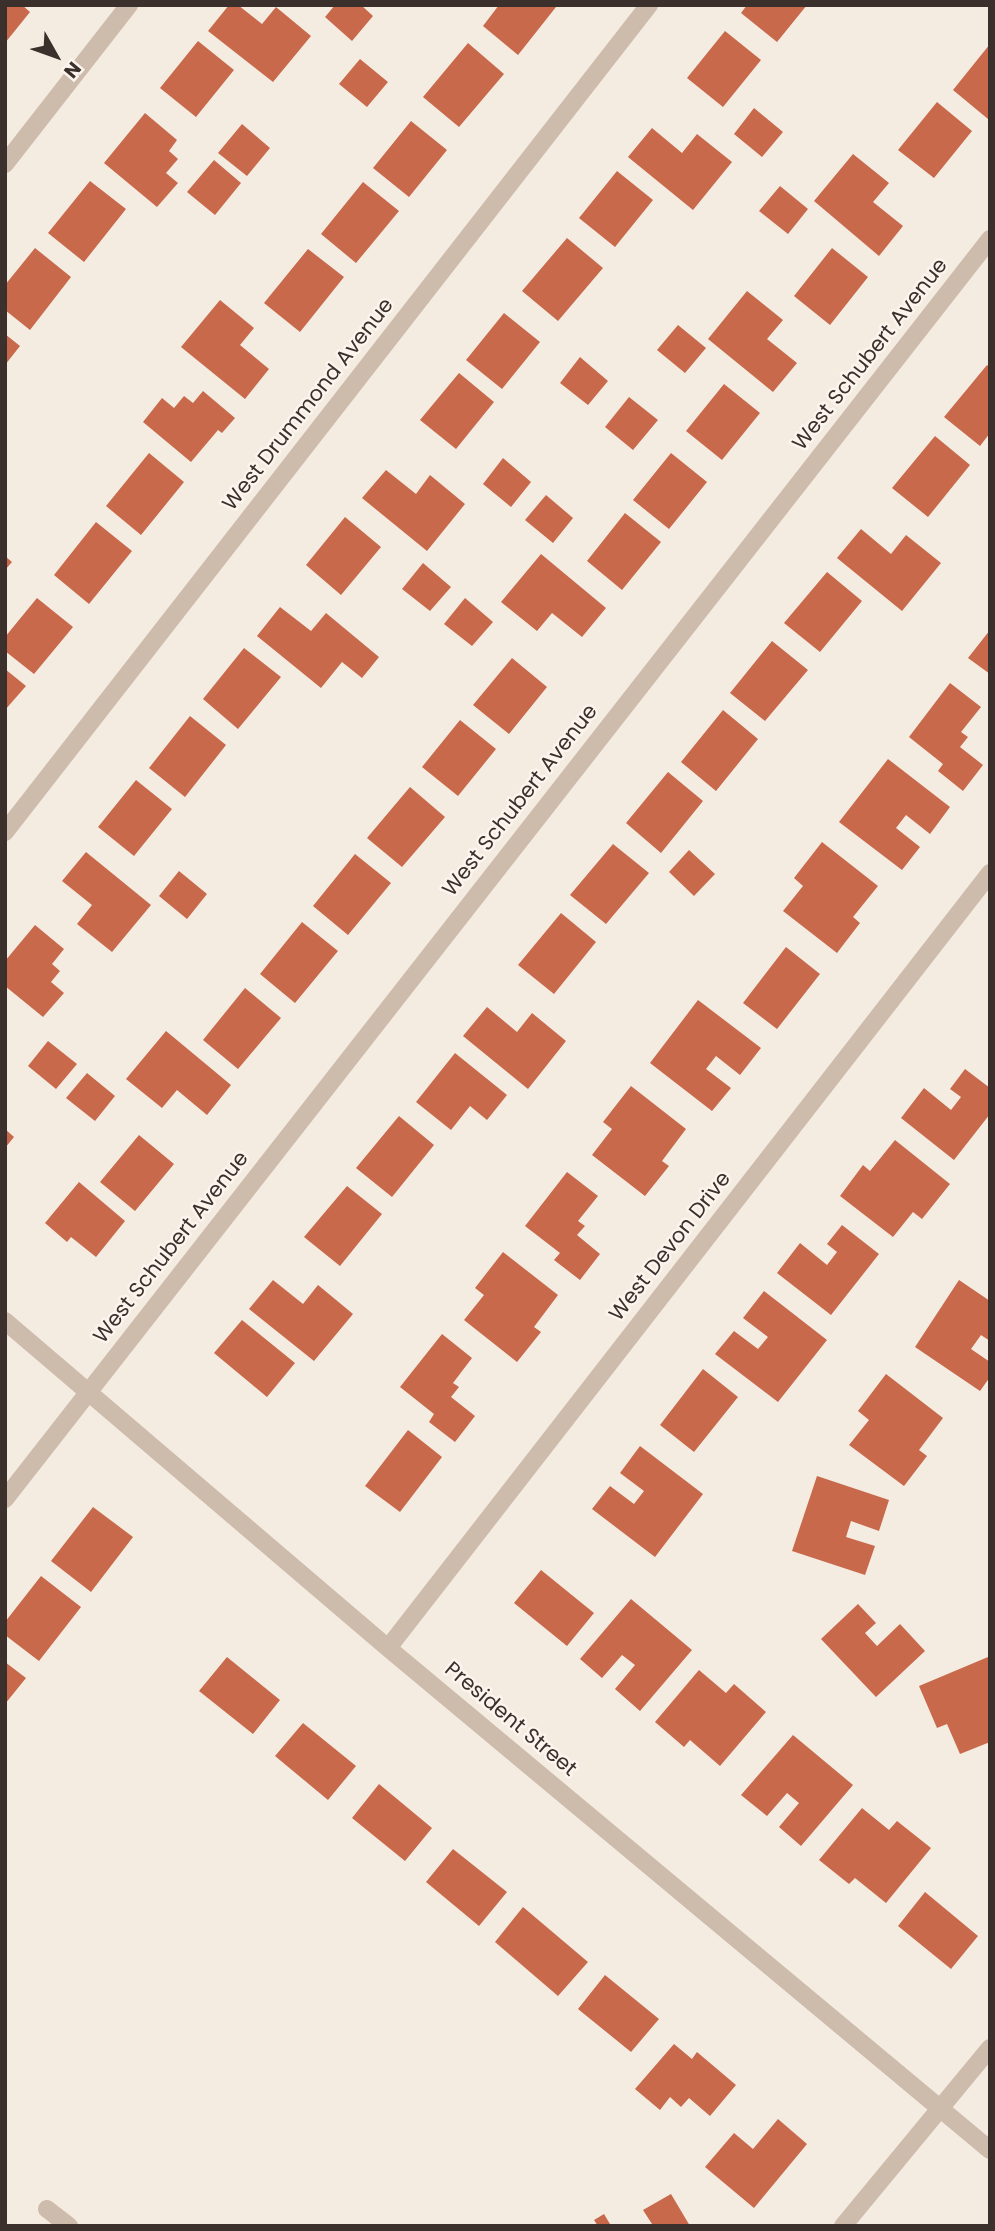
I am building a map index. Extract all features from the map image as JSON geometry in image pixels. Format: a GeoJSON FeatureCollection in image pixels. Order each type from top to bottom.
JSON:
{"type":"FeatureCollection","features":[{"type":"Feature","properties":{"kind":"street"},"geometry":{"type":"LineString","coordinates":[[5,164],[129,5]]}},
{"type":"Feature","properties":{"kind":"street","name":"West Drummond Avenue"},"geometry":{"type":"LineString","coordinates":[[5,832],[649,5]]}},
{"type":"Feature","properties":{"kind":"street","name":"West Schubert Avenue"},"geometry":{"type":"LineString","coordinates":[[5,1499],[990,239]]}},
{"type":"Feature","properties":{"kind":"street","name":"West Devon Drive"},"geometry":{"type":"LineString","coordinates":[[388,1648],[990,873]]}},
{"type":"Feature","properties":{"kind":"street","name":"President Street"},"geometry":{"type":"LineString","coordinates":[[5,1321],[388,1648],[990,2150]]}},
{"type":"Feature","properties":{"kind":"street"},"geometry":{"type":"LineString","coordinates":[[843,2226],[990,2048]]}},
{"type":"Feature","properties":{"kind":"street"},"geometry":{"type":"LineString","coordinates":[[47,2209],[68,2226]]}},
{"type":"Feature","properties":{"kind":"building"},"geometry":{"type":"Polygon","coordinates":[[[5,5],[22,5],[30,12],[5,43],[5,5]]]}},
{"type":"Feature","properties":{"kind":"building"},"geometry":{"type":"Polygon","coordinates":[[[229,5],[238,5],[262,24],[276,7],[311,36],[273,82],[208,31],[229,5]]]}},
{"type":"Feature","properties":{"kind":"building"},"geometry":{"type":"Polygon","coordinates":[[[335,5],[361,5],[373,16],[352,41],[325,17],[335,5]]]}},
{"type":"Feature","properties":{"kind":"building"},"geometry":{"type":"Polygon","coordinates":[[[499,5],[556,7],[518,55],[483,26],[499,5]]]}},
{"type":"Feature","properties":{"kind":"building"},"geometry":{"type":"Polygon","coordinates":[[[747,5],[807,5],[777,42],[741,13],[747,5]]]}},
{"type":"Feature","properties":{"kind":"building"},"geometry":{"type":"Polygon","coordinates":[[[725,31],[761,60],[723,107],[687,78],[725,31]]]}},
{"type":"Feature","properties":{"kind":"building"},"geometry":{"type":"Polygon","coordinates":[[[198,41],[234,70],[196,117],[160,88],[198,41]]]}},
{"type":"Feature","properties":{"kind":"building"},"geometry":{"type":"Polygon","coordinates":[[[468,43],[504,74],[459,127],[423,97],[468,43]]]}},
{"type":"Feature","properties":{"kind":"building"},"geometry":{"type":"Polygon","coordinates":[[[990,44],[990,117],[988,119],[953,90],[990,44]]]}},
{"type":"Feature","properties":{"kind":"building"},"geometry":{"type":"Polygon","coordinates":[[[360,59],[388,82],[367,107],[339,84],[360,59]]]}},
{"type":"Feature","properties":{"kind":"building"},"geometry":{"type":"Polygon","coordinates":[[[937,102],[972,131],[934,178],[898,150],[937,102]]]}},
{"type":"Feature","properties":{"kind":"building"},"geometry":{"type":"Polygon","coordinates":[[[754,108],[783,132],[762,157],[734,134],[754,108]]]}},
{"type":"Feature","properties":{"kind":"building"},"geometry":{"type":"Polygon","coordinates":[[[145,113],[177,140],[169,151],[178,159],[166,173],[178,183],[157,207],[104,163],[145,113]]]}},
{"type":"Feature","properties":{"kind":"building"},"geometry":{"type":"Polygon","coordinates":[[[411,121],[447,150],[409,197],[373,168],[411,121]]]}},
{"type":"Feature","properties":{"kind":"building"},"geometry":{"type":"Polygon","coordinates":[[[242,124],[270,148],[247,176],[218,153],[242,124]]]}},
{"type":"Feature","properties":{"kind":"building"},"geometry":{"type":"Polygon","coordinates":[[[652,128],[682,153],[697,134],[732,162],[693,210],[628,157],[652,128]]]}},
{"type":"Feature","properties":{"kind":"building"},"geometry":{"type":"Polygon","coordinates":[[[853,154],[889,183],[873,202],[903,226],[879,256],[814,201],[853,154]]]}},
{"type":"Feature","properties":{"kind":"building"},"geometry":{"type":"Polygon","coordinates":[[[214,160],[241,183],[215,215],[187,192],[214,160]]]}},
{"type":"Feature","properties":{"kind":"building"},"geometry":{"type":"Polygon","coordinates":[[[617,171],[653,200],[615,247],[579,218],[617,171]]]}},
{"type":"Feature","properties":{"kind":"building"},"geometry":{"type":"Polygon","coordinates":[[[90,181],[126,209],[84,262],[48,233],[90,181]]]}},
{"type":"Feature","properties":{"kind":"building"},"geometry":{"type":"Polygon","coordinates":[[[363,182],[399,211],[356,263],[321,234],[363,182]]]}},
{"type":"Feature","properties":{"kind":"building"},"geometry":{"type":"Polygon","coordinates":[[[780,186],[808,209],[788,234],[759,211],[780,186]]]}},
{"type":"Feature","properties":{"kind":"building"},"geometry":{"type":"Polygon","coordinates":[[[567,238],[603,268],[558,321],[522,291],[567,238]]]}},
{"type":"Feature","properties":{"kind":"building"},"geometry":{"type":"Polygon","coordinates":[[[35,248],[71,277],[30,330],[5,310],[5,285],[35,248]]]}},
{"type":"Feature","properties":{"kind":"building"},"geometry":{"type":"Polygon","coordinates":[[[832,248],[868,277],[830,325],[794,296],[832,248]]]}},
{"type":"Feature","properties":{"kind":"building"},"geometry":{"type":"Polygon","coordinates":[[[308,249],[344,277],[300,332],[264,303],[308,249]]]}},
{"type":"Feature","properties":{"kind":"building"},"geometry":{"type":"Polygon","coordinates":[[[747,291],[783,320],[767,339],[797,363],[773,392],[708,339],[747,291]]]}},
{"type":"Feature","properties":{"kind":"building"},"geometry":{"type":"Polygon","coordinates":[[[220,300],[254,328],[240,345],[269,369],[245,399],[181,347],[220,300]]]}},
{"type":"Feature","properties":{"kind":"building"},"geometry":{"type":"Polygon","coordinates":[[[504,313],[540,342],[502,389],[466,360],[504,313]]]}},
{"type":"Feature","properties":{"kind":"building"},"geometry":{"type":"Polygon","coordinates":[[[678,325],[706,348],[685,373],[657,350],[678,325]]]}},
{"type":"Feature","properties":{"kind":"building"},"geometry":{"type":"Polygon","coordinates":[[[5,334],[20,346],[5,365],[5,334]]]}},
{"type":"Feature","properties":{"kind":"building"},"geometry":{"type":"Polygon","coordinates":[[[580,357],[608,381],[588,405],[560,383],[580,357]]]}},
{"type":"Feature","properties":{"kind":"building"},"geometry":{"type":"Polygon","coordinates":[[[987,365],[990,368],[990,433],[980,446],[944,417],[987,365]]]}},
{"type":"Feature","properties":{"kind":"building"},"geometry":{"type":"Polygon","coordinates":[[[459,373],[494,402],[456,449],[420,420],[459,373]]]}},
{"type":"Feature","properties":{"kind":"building"},"geometry":{"type":"Polygon","coordinates":[[[724,384],[760,413],[722,460],[686,431],[724,384]]]}},
{"type":"Feature","properties":{"kind":"building"},"geometry":{"type":"Polygon","coordinates":[[[203,391],[235,418],[222,433],[218,430],[191,462],[143,422],[162,398],[174,408],[184,396],[193,403],[203,391]]]}},
{"type":"Feature","properties":{"kind":"building"},"geometry":{"type":"Polygon","coordinates":[[[629,397],[658,420],[633,450],[605,427],[629,397]]]}},
{"type":"Feature","properties":{"kind":"building"},"geometry":{"type":"Polygon","coordinates":[[[935,436],[970,465],[928,517],[892,488],[935,436]]]}},
{"type":"Feature","properties":{"kind":"building"},"geometry":{"type":"Polygon","coordinates":[[[149,453],[184,482],[141,535],[106,506],[149,453]]]}},
{"type":"Feature","properties":{"kind":"building"},"geometry":{"type":"Polygon","coordinates":[[[671,453],[707,482],[669,529],[633,500],[671,453]]]}},
{"type":"Feature","properties":{"kind":"building"},"geometry":{"type":"Polygon","coordinates":[[[503,458],[531,482],[511,507],[483,484],[503,458]]]}},
{"type":"Feature","properties":{"kind":"building"},"geometry":{"type":"Polygon","coordinates":[[[386,470],[416,494],[430,475],[465,504],[427,551],[362,498],[386,470]]]}},
{"type":"Feature","properties":{"kind":"building"},"geometry":{"type":"Polygon","coordinates":[[[546,495],[573,518],[553,543],[525,520],[546,495]]]}},
{"type":"Feature","properties":{"kind":"building"},"geometry":{"type":"Polygon","coordinates":[[[625,513],[661,542],[622,590],[587,561],[625,513]]]}},
{"type":"Feature","properties":{"kind":"building"},"geometry":{"type":"Polygon","coordinates":[[[345,517],[381,547],[341,595],[306,565],[345,517]]]}},
{"type":"Feature","properties":{"kind":"building"},"geometry":{"type":"Polygon","coordinates":[[[96,522],[132,551],[89,604],[54,575],[96,522]]]}},
{"type":"Feature","properties":{"kind":"building"},"geometry":{"type":"Polygon","coordinates":[[[861,529],[891,554],[906,535],[941,563],[902,611],[837,558],[861,529]]]}},
{"type":"Feature","properties":{"kind":"building"},"geometry":{"type":"Polygon","coordinates":[[[541,554],[606,608],[582,637],[552,613],[537,631],[501,602],[541,554]]]}},
{"type":"Feature","properties":{"kind":"building"},"geometry":{"type":"Polygon","coordinates":[[[5,556],[12,562],[5,570],[5,556]]]}},
{"type":"Feature","properties":{"kind":"building"},"geometry":{"type":"Polygon","coordinates":[[[423,563],[451,587],[430,611],[402,589],[423,563]]]}},
{"type":"Feature","properties":{"kind":"building"},"geometry":{"type":"Polygon","coordinates":[[[827,572],[862,601],[820,652],[784,623],[827,572]]]}},
{"type":"Feature","properties":{"kind":"building"},"geometry":{"type":"Polygon","coordinates":[[[37,598],[73,627],[34,674],[5,651],[5,637],[37,598]]]}},
{"type":"Feature","properties":{"kind":"building"},"geometry":{"type":"Polygon","coordinates":[[[465,598],[493,622],[472,646],[444,624],[465,598]]]}},
{"type":"Feature","properties":{"kind":"building"},"geometry":{"type":"Polygon","coordinates":[[[280,607],[311,631],[326,613],[379,657],[362,678],[342,662],[321,688],[257,636],[280,607]]]}},
{"type":"Feature","properties":{"kind":"building"},"geometry":{"type":"Polygon","coordinates":[[[990,630],[990,674],[968,658],[990,630]]]}},
{"type":"Feature","properties":{"kind":"building"},"geometry":{"type":"Polygon","coordinates":[[[772,641],[808,670],[765,721],[730,693],[772,641]]]}},
{"type":"Feature","properties":{"kind":"building"},"geometry":{"type":"Polygon","coordinates":[[[244,648],[281,677],[238,729],[203,699],[244,648]]]}},
{"type":"Feature","properties":{"kind":"building"},"geometry":{"type":"Polygon","coordinates":[[[512,658],[547,687],[509,734],[473,705],[512,658]]]}},
{"type":"Feature","properties":{"kind":"building"},"geometry":{"type":"Polygon","coordinates":[[[5,669],[26,686],[5,710],[5,669]]]}},
{"type":"Feature","properties":{"kind":"building"},"geometry":{"type":"Polygon","coordinates":[[[950,683],[981,707],[961,732],[968,737],[960,747],[983,765],[963,791],[938,771],[943,764],[909,737],[950,683]]]}},
{"type":"Feature","properties":{"kind":"building"},"geometry":{"type":"Polygon","coordinates":[[[723,710],[758,739],[716,791],[681,762],[723,710]]]}},
{"type":"Feature","properties":{"kind":"building"},"geometry":{"type":"Polygon","coordinates":[[[190,716],[226,745],[185,797],[149,768],[190,716]]]}},
{"type":"Feature","properties":{"kind":"building"},"geometry":{"type":"Polygon","coordinates":[[[460,720],[496,749],[458,796],[422,767],[460,720]]]}},
{"type":"Feature","properties":{"kind":"building"},"geometry":{"type":"Polygon","coordinates":[[[888,759],[950,807],[930,834],[906,815],[896,828],[920,847],[902,870],[839,822],[888,759]]]}},
{"type":"Feature","properties":{"kind":"building"},"geometry":{"type":"Polygon","coordinates":[[[668,772],[703,801],[661,853],[626,823],[668,772]]]}},
{"type":"Feature","properties":{"kind":"building"},"geometry":{"type":"Polygon","coordinates":[[[136,780],[172,809],[134,856],[98,827],[136,780]]]}},
{"type":"Feature","properties":{"kind":"building"},"geometry":{"type":"Polygon","coordinates":[[[410,787],[445,817],[402,867],[367,838],[410,787]]]}},
{"type":"Feature","properties":{"kind":"building"},"geometry":{"type":"Polygon","coordinates":[[[822,842],[878,886],[853,917],[860,923],[837,953],[783,911],[803,886],[794,878],[822,842]]]}},
{"type":"Feature","properties":{"kind":"building"},"geometry":{"type":"Polygon","coordinates":[[[613,844],[649,873],[606,924],[570,895],[613,844]]]}},
{"type":"Feature","properties":{"kind":"building"},"geometry":{"type":"Polygon","coordinates":[[[689,850],[715,874],[694,896],[669,872],[689,850]]]}},
{"type":"Feature","properties":{"kind":"building"},"geometry":{"type":"Polygon","coordinates":[[[86,852],[151,905],[112,952],[77,924],[92,905],[62,881],[86,852]]]}},
{"type":"Feature","properties":{"kind":"building"},"geometry":{"type":"Polygon","coordinates":[[[355,854],[391,883],[348,935],[313,906],[355,854]]]}},
{"type":"Feature","properties":{"kind":"building"},"geometry":{"type":"Polygon","coordinates":[[[179,871],[207,894],[187,919],[159,896],[179,871]]]}},
{"type":"Feature","properties":{"kind":"building"},"geometry":{"type":"Polygon","coordinates":[[[561,913],[596,942],[554,994],[518,965],[561,913]]]}},
{"type":"Feature","properties":{"kind":"building"},"geometry":{"type":"Polygon","coordinates":[[[302,922],[338,951],[295,1003],[260,974],[302,922]]]}},
{"type":"Feature","properties":{"kind":"building"},"geometry":{"type":"Polygon","coordinates":[[[35,925],[64,949],[52,964],[60,971],[51,982],[64,993],[43,1017],[5,986],[5,961],[35,925]]]}},
{"type":"Feature","properties":{"kind":"building"},"geometry":{"type":"Polygon","coordinates":[[[786,947],[820,974],[777,1029],[743,1003],[786,947]]]}},
{"type":"Feature","properties":{"kind":"building"},"geometry":{"type":"Polygon","coordinates":[[[245,988],[281,1018],[238,1069],[203,1040],[245,988]]]}},
{"type":"Feature","properties":{"kind":"building"},"geometry":{"type":"Polygon","coordinates":[[[698,1000],[761,1048],[740,1075],[716,1056],[706,1069],[731,1088],[712,1111],[650,1063],[698,1000]]]}},
{"type":"Feature","properties":{"kind":"building"},"geometry":{"type":"Polygon","coordinates":[[[487,1007],[517,1032],[532,1013],[566,1041],[528,1089],[463,1036],[487,1007]]]}},
{"type":"Feature","properties":{"kind":"building"},"geometry":{"type":"Polygon","coordinates":[[[166,1031],[231,1085],[207,1115],[177,1090],[162,1108],[126,1079],[166,1031]]]}},
{"type":"Feature","properties":{"kind":"building"},"geometry":{"type":"Polygon","coordinates":[[[48,1041],[77,1064],[56,1089],[28,1066],[48,1041]]]}},
{"type":"Feature","properties":{"kind":"building"},"geometry":{"type":"Polygon","coordinates":[[[455,1053],[507,1095],[487,1120],[470,1106],[451,1130],[416,1102],[455,1053]]]}},
{"type":"Feature","properties":{"kind":"building"},"geometry":{"type":"Polygon","coordinates":[[[965,1069],[990,1088],[990,1114],[954,1160],[901,1118],[924,1088],[951,1110],[961,1097],[950,1089],[965,1069]]]}},
{"type":"Feature","properties":{"kind":"building"},"geometry":{"type":"Polygon","coordinates":[[[87,1073],[115,1096],[95,1121],[66,1098],[87,1073]]]}},
{"type":"Feature","properties":{"kind":"building"},"geometry":{"type":"Polygon","coordinates":[[[631,1086],[686,1129],[662,1161],[669,1166],[645,1196],[592,1155],[612,1129],[603,1122],[631,1086]]]}},
{"type":"Feature","properties":{"kind":"building"},"geometry":{"type":"Polygon","coordinates":[[[399,1116],[434,1145],[392,1197],[356,1168],[399,1116]]]}},
{"type":"Feature","properties":{"kind":"building"},"geometry":{"type":"Polygon","coordinates":[[[5,1129],[14,1137],[5,1148],[5,1129]]]}},
{"type":"Feature","properties":{"kind":"building"},"geometry":{"type":"Polygon","coordinates":[[[139,1135],[174,1164],[135,1211],[100,1182],[139,1135]]]}},
{"type":"Feature","properties":{"kind":"building"},"geometry":{"type":"Polygon","coordinates":[[[895,1140],[950,1184],[922,1219],[913,1212],[893,1237],[840,1196],[863,1165],[870,1171],[895,1140]]]}},
{"type":"Feature","properties":{"kind":"building"},"geometry":{"type":"Polygon","coordinates":[[[567,1172],[598,1196],[578,1221],[585,1226],[577,1235],[600,1254],[580,1280],[554,1260],[560,1253],[525,1226],[567,1172]]]}},
{"type":"Feature","properties":{"kind":"building"},"geometry":{"type":"Polygon","coordinates":[[[79,1182],[125,1221],[96,1257],[71,1237],[67,1242],[45,1223],[79,1182]]]}},
{"type":"Feature","properties":{"kind":"building"},"geometry":{"type":"Polygon","coordinates":[[[347,1186],[382,1214],[340,1266],[304,1237],[347,1186]]]}},
{"type":"Feature","properties":{"kind":"building"},"geometry":{"type":"Polygon","coordinates":[[[842,1225],[879,1254],[831,1315],[777,1273],[800,1243],[827,1265],[837,1252],[827,1244],[842,1225]]]}},
{"type":"Feature","properties":{"kind":"building"},"geometry":{"type":"Polygon","coordinates":[[[503,1252],[558,1295],[534,1327],[541,1332],[517,1362],[464,1320],[484,1295],[475,1288],[503,1252]]]}},
{"type":"Feature","properties":{"kind":"building"},"geometry":{"type":"Polygon","coordinates":[[[273,1280],[303,1304],[318,1285],[353,1314],[314,1361],[249,1309],[273,1280]]]}},
{"type":"Feature","properties":{"kind":"building"},"geometry":{"type":"Polygon","coordinates":[[[959,1280],[990,1301],[990,1341],[981,1335],[971,1349],[990,1362],[990,1377],[980,1391],[915,1347],[959,1280]]]}},
{"type":"Feature","properties":{"kind":"building"},"geometry":{"type":"Polygon","coordinates":[[[764,1291],[827,1340],[778,1402],[715,1354],[734,1331],[758,1349],[768,1337],[743,1318],[764,1291]]]}},
{"type":"Feature","properties":{"kind":"building"},"geometry":{"type":"Polygon","coordinates":[[[242,1320],[295,1363],[267,1397],[214,1353],[242,1320]]]}},
{"type":"Feature","properties":{"kind":"building"},"geometry":{"type":"Polygon","coordinates":[[[442,1334],[472,1358],[453,1383],[459,1387],[451,1397],[475,1416],[455,1442],[429,1422],[434,1414],[400,1387],[442,1334]]]}},
{"type":"Feature","properties":{"kind":"building"},"geometry":{"type":"Polygon","coordinates":[[[703,1369],[738,1397],[694,1452],[660,1425],[703,1369]]]}},
{"type":"Feature","properties":{"kind":"building"},"geometry":{"type":"Polygon","coordinates":[[[886,1374],[943,1418],[919,1450],[927,1456],[904,1486],[849,1445],[869,1420],[858,1411],[886,1374]]]}},
{"type":"Feature","properties":{"kind":"building"},"geometry":{"type":"Polygon","coordinates":[[[408,1430],[442,1457],[400,1512],[365,1486],[408,1430]]]}},
{"type":"Feature","properties":{"kind":"building"},"geometry":{"type":"Polygon","coordinates":[[[640,1446],[703,1494],[655,1557],[592,1509],[610,1486],[634,1504],[644,1491],[620,1473],[640,1446]]]}},
{"type":"Feature","properties":{"kind":"building"},"geometry":{"type":"Polygon","coordinates":[[[817,1476],[889,1500],[879,1531],[851,1521],[846,1537],[875,1546],[865,1575],[792,1551],[817,1476]]]}},
{"type":"Feature","properties":{"kind":"building"},"geometry":{"type":"Polygon","coordinates":[[[93,1507],[133,1537],[91,1592],[51,1561],[93,1507]]]}},
{"type":"Feature","properties":{"kind":"building"},"geometry":{"type":"Polygon","coordinates":[[[541,1570],[594,1613],[567,1646],[514,1603],[541,1570]]]}},
{"type":"Feature","properties":{"kind":"building"},"geometry":{"type":"Polygon","coordinates":[[[41,1576],[81,1607],[39,1661],[5,1635],[5,1622],[41,1576]]]}},
{"type":"Feature","properties":{"kind":"building"},"geometry":{"type":"Polygon","coordinates":[[[631,1599],[692,1650],[640,1711],[615,1689],[635,1665],[622,1655],[602,1678],[580,1659],[631,1599]]]}},
{"type":"Feature","properties":{"kind":"building"},"geometry":{"type":"Polygon","coordinates":[[[858,1604],[876,1623],[865,1633],[877,1646],[900,1624],[925,1651],[876,1697],[821,1639],[858,1604]]]}},
{"type":"Feature","properties":{"kind":"building"},"geometry":{"type":"Polygon","coordinates":[[[227,1657],[280,1700],[253,1734],[199,1691],[227,1657]]]}},
{"type":"Feature","properties":{"kind":"building"},"geometry":{"type":"Polygon","coordinates":[[[988,1657],[990,1742],[960,1754],[947,1724],[937,1728],[919,1686],[988,1657]]]}},
{"type":"Feature","properties":{"kind":"building"},"geometry":{"type":"Polygon","coordinates":[[[5,1662],[26,1678],[5,1704],[5,1662]]]}},
{"type":"Feature","properties":{"kind":"building"},"geometry":{"type":"Polygon","coordinates":[[[699,1670],[726,1693],[734,1684],[766,1712],[720,1766],[690,1740],[684,1747],[655,1722],[699,1670]]]}},
{"type":"Feature","properties":{"kind":"building"},"geometry":{"type":"Polygon","coordinates":[[[303,1723],[356,1766],[328,1800],[275,1756],[303,1723]]]}},
{"type":"Feature","properties":{"kind":"building"},"geometry":{"type":"Polygon","coordinates":[[[793,1735],[853,1785],[801,1846],[779,1827],[799,1803],[787,1793],[767,1816],[741,1795],[793,1735]]]}},
{"type":"Feature","properties":{"kind":"building"},"geometry":{"type":"Polygon","coordinates":[[[379,1784],[432,1828],[405,1861],[352,1818],[379,1784]]]}},
{"type":"Feature","properties":{"kind":"building"},"geometry":{"type":"Polygon","coordinates":[[[862,1808],[889,1830],[897,1821],[931,1848],[886,1903],[855,1878],[849,1884],[819,1860],[862,1808]]]}},
{"type":"Feature","properties":{"kind":"building"},"geometry":{"type":"Polygon","coordinates":[[[453,1849],[507,1892],[479,1926],[426,1882],[453,1849]]]}},
{"type":"Feature","properties":{"kind":"building"},"geometry":{"type":"Polygon","coordinates":[[[925,1892],[978,1936],[951,1969],[898,1926],[925,1892]]]}},
{"type":"Feature","properties":{"kind":"building"},"geometry":{"type":"Polygon","coordinates":[[[523,1907],[588,1962],[558,1996],[495,1942],[523,1907]]]}},
{"type":"Feature","properties":{"kind":"building"},"geometry":{"type":"Polygon","coordinates":[[[605,1975],[659,2019],[631,2052],[578,2009],[605,1975]]]}},
{"type":"Feature","properties":{"kind":"building"},"geometry":{"type":"Polygon","coordinates":[[[674,2044],[692,2059],[697,2052],[736,2085],[710,2116],[689,2098],[681,2107],[670,2097],[660,2110],[635,2089],[674,2044]]]}},
{"type":"Feature","properties":{"kind":"building"},"geometry":{"type":"Polygon","coordinates":[[[778,2119],[807,2144],[754,2208],[705,2167],[734,2133],[753,2149],[778,2119]]]}},
{"type":"Feature","properties":{"kind":"building"},"geometry":{"type":"Polygon","coordinates":[[[671,2194],[690,2226],[649,2226],[652,2224],[643,2210],[671,2194]]]}},
{"type":"Feature","properties":{"kind":"building"},"geometry":{"type":"Polygon","coordinates":[[[604,2214],[610,2224],[598,2226],[594,2220],[604,2214]]]}}]}
